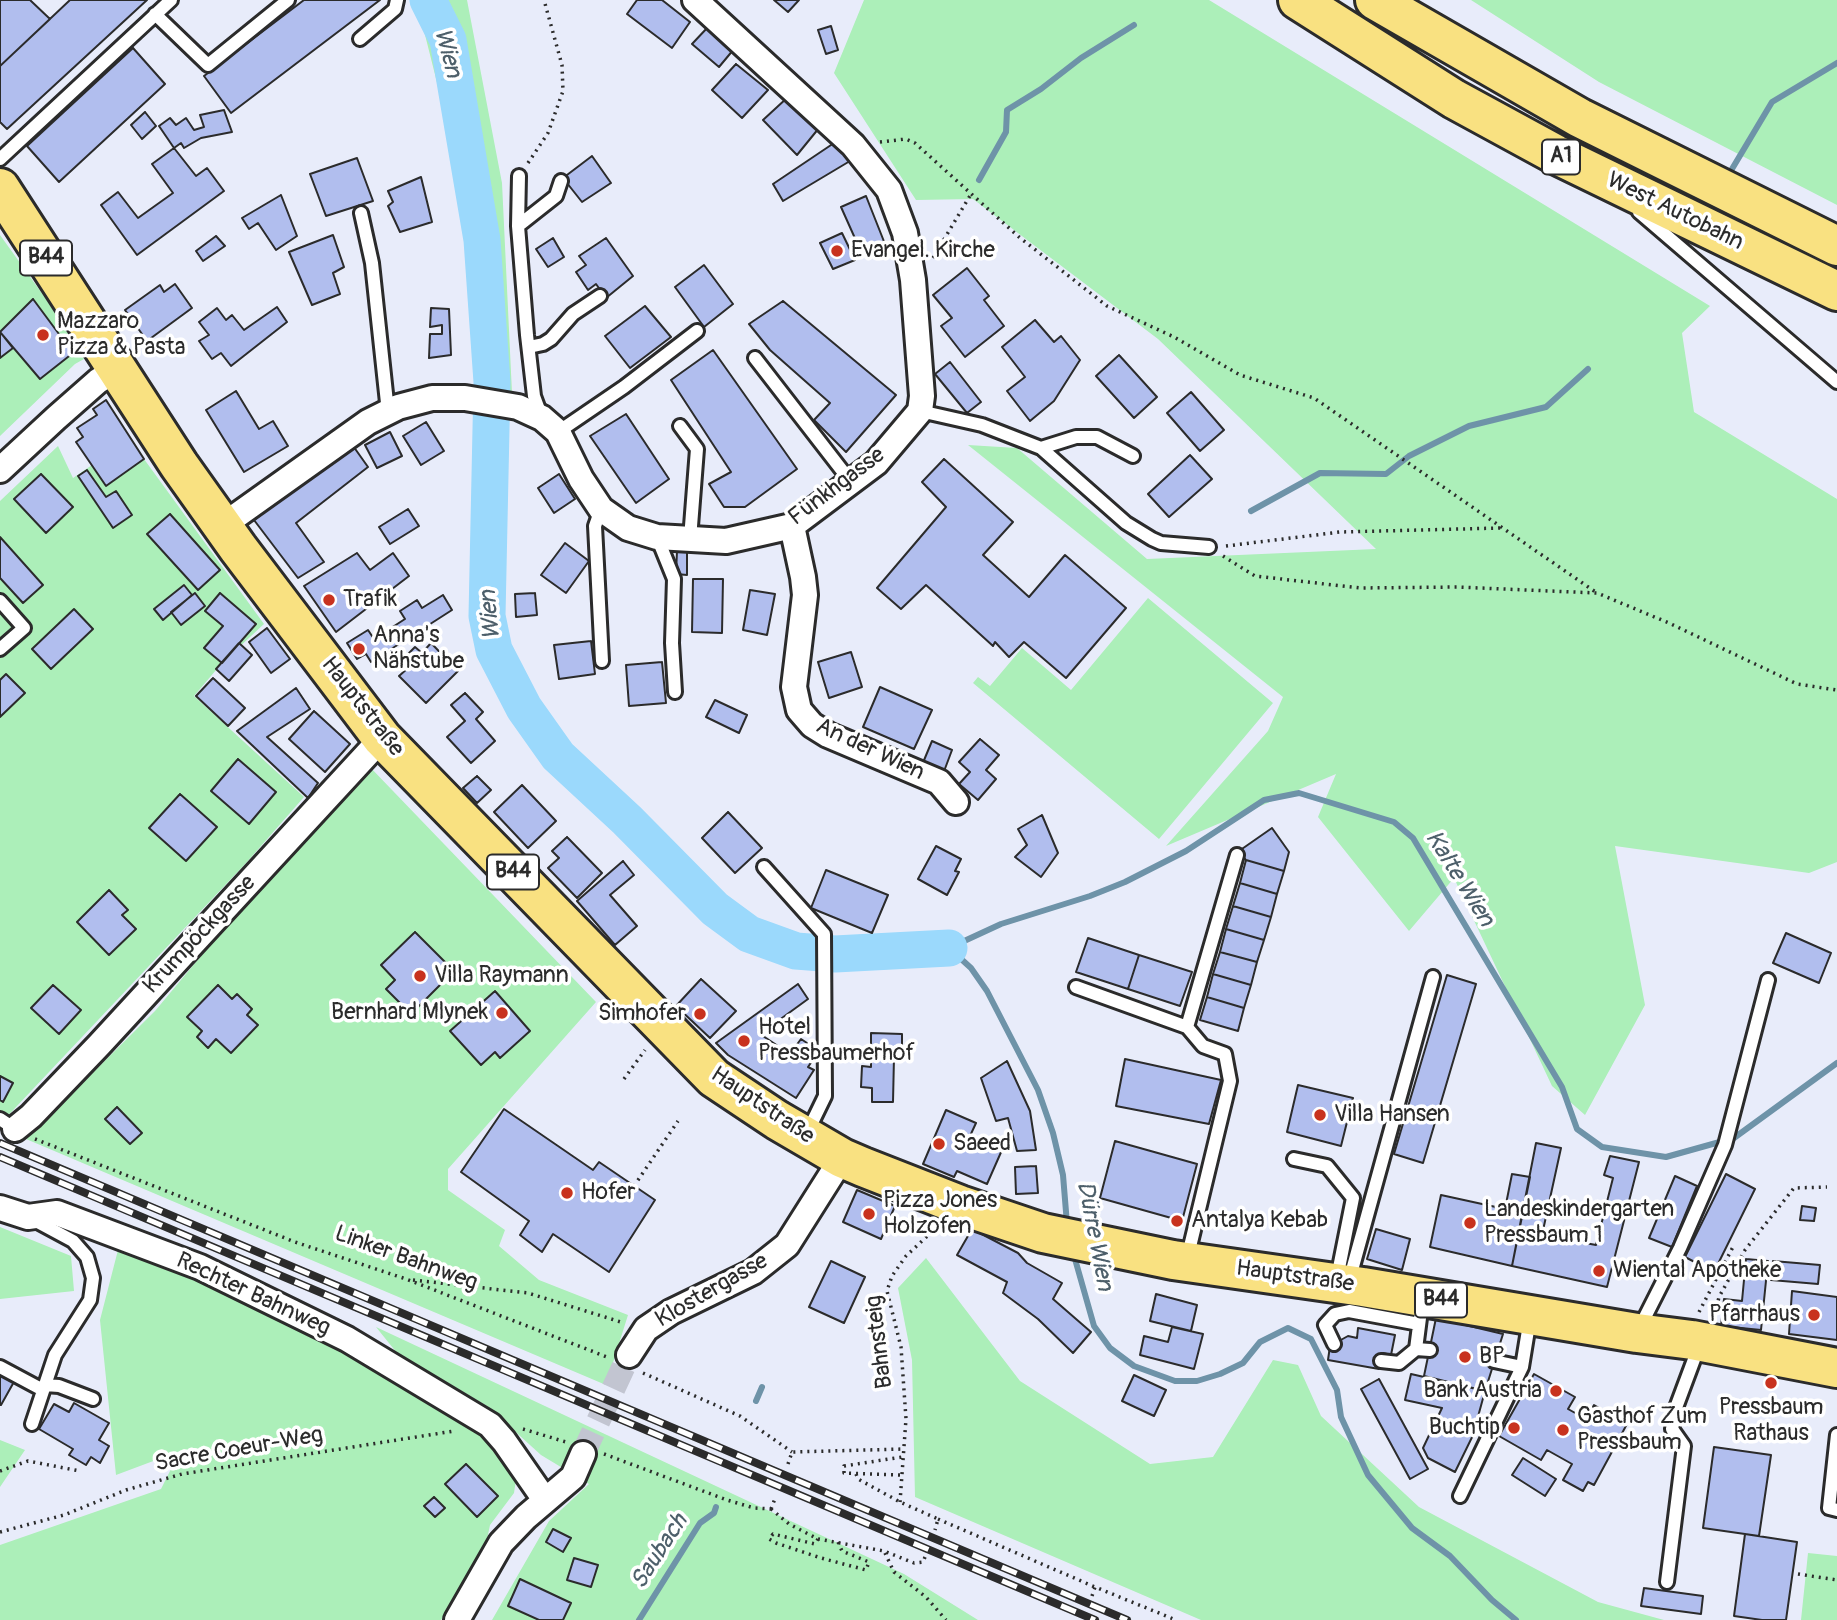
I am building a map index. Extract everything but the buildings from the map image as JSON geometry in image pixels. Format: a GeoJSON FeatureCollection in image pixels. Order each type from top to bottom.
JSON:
{"type":"FeatureCollection","features":[{"type":"Feature","properties":{"kind":"main road","name":"West Autobahn"},"geometry":{"type":"LineString","coordinates":[[1298,0],[1454,99],[1594,173],[1837,291]]}},
{"type":"Feature","properties":{"kind":"main road","name":"West Autobahn"},"geometry":{"type":"LineString","coordinates":[[1375,0],[1580,118],[1837,246]]}},
{"type":"Feature","properties":{"kind":"main road","name":"Hauptstraße"},"geometry":{"type":"LineString","coordinates":[[0,188],[222,526],[382,738],[714,1078],[842,1158],[960,1205],[1043,1233],[1186,1262],[1342,1284],[1420,1311],[1531,1315],[1701,1341],[1837,1368]]}},
{"type":"Feature","properties":{"kind":"street"},"geometry":{"type":"LineString","coordinates":[[695,0],[853,145],[889,190],[905,233],[913,280],[923,382],[920,411]]}},
{"type":"Feature","properties":{"kind":"street"},"geometry":{"type":"LineString","coordinates":[[0,470],[56,418],[117,369]]}},
{"type":"Feature","properties":{"kind":"street"},"geometry":{"type":"LineString","coordinates":[[222,526],[368,422],[398,407],[432,398],[465,398],[518,407],[550,425]]}},
{"type":"Feature","properties":{"kind":"street","name":"Fünkhgasse"},"geometry":{"type":"LineString","coordinates":[[550,425],[601,509],[628,528],[657,537],[726,541],[792,526],[876,463],[920,411]]}},
{"type":"Feature","properties":{"kind":"street","name":"An der Wien"},"geometry":{"type":"LineString","coordinates":[[792,526],[804,595],[794,687],[799,710],[811,725],[828,735],[939,782],[956,802]]}},
{"type":"Feature","properties":{"kind":"street","name":"Krumpöckgasse"},"geometry":{"type":"LineString","coordinates":[[7,1124],[31,1116],[382,738]]}},
{"type":"Feature","properties":{"kind":"street","name":"Klostergasse"},"geometry":{"type":"LineString","coordinates":[[630,1363],[646,1329],[671,1312],[753,1272],[787,1245],[842,1158]]}},
{"type":"Feature","properties":{"kind":"street","name":"Rechter Bahnweg"},"geometry":{"type":"LineString","coordinates":[[0,1208],[28,1217],[57,1213],[200,1267],[346,1339],[490,1425],[545,1500]]}},
{"type":"Feature","properties":{"kind":"street"},"geometry":{"type":"LineString","coordinates":[[457,1620],[501,1543],[573,1476],[581,1449]]}},
{"type":"Feature","properties":{"kind":"lane"},"geometry":{"type":"LineString","coordinates":[[0,159],[171,0]]}},
{"type":"Feature","properties":{"kind":"lane"},"geometry":{"type":"LineString","coordinates":[[155,15],[208,65],[288,0]]}},
{"type":"Feature","properties":{"kind":"lane"},"geometry":{"type":"LineString","coordinates":[[360,39],[395,9],[397,0]]}},
{"type":"Feature","properties":{"kind":"lane"},"geometry":{"type":"LineString","coordinates":[[1594,173],[1837,382]]}},
{"type":"Feature","properties":{"kind":"lane"},"geometry":{"type":"LineString","coordinates":[[519,176],[518,226],[534,396],[550,425],[624,387],[697,331]]}},
{"type":"Feature","properties":{"kind":"lane"},"geometry":{"type":"LineString","coordinates":[[518,226],[556,197],[561,181]]}},
{"type":"Feature","properties":{"kind":"lane"},"geometry":{"type":"LineString","coordinates":[[361,213],[372,264],[388,412]]}},
{"type":"Feature","properties":{"kind":"lane"},"geometry":{"type":"LineString","coordinates":[[529,347],[551,339],[573,314],[600,296]]}},
{"type":"Feature","properties":{"kind":"lane"},"geometry":{"type":"LineString","coordinates":[[755,358],[851,482]]}},
{"type":"Feature","properties":{"kind":"lane"},"geometry":{"type":"LineString","coordinates":[[920,411],[982,425],[1041,448],[1126,523],[1152,539],[1161,543],[1209,547]]}},
{"type":"Feature","properties":{"kind":"lane"},"geometry":{"type":"LineString","coordinates":[[680,426],[697,449],[690,539]]}},
{"type":"Feature","properties":{"kind":"lane"},"geometry":{"type":"LineString","coordinates":[[1041,448],[1076,438],[1097,437],[1133,456]]}},
{"type":"Feature","properties":{"kind":"lane"},"geometry":{"type":"LineString","coordinates":[[601,509],[595,526],[602,661]]}},
{"type":"Feature","properties":{"kind":"lane"},"geometry":{"type":"LineString","coordinates":[[657,537],[674,579],[675,692]]}},
{"type":"Feature","properties":{"kind":"lane"},"geometry":{"type":"LineString","coordinates":[[0,601],[24,628],[0,649]]}},
{"type":"Feature","properties":{"kind":"lane"},"geometry":{"type":"LineString","coordinates":[[1187,1027],[1237,855]]}},
{"type":"Feature","properties":{"kind":"lane"},"geometry":{"type":"LineString","coordinates":[[764,867],[824,934],[825,1096],[806,1136]]}},
{"type":"Feature","properties":{"kind":"lane"},"geometry":{"type":"LineString","coordinates":[[1342,1284],[1433,977]]}},
{"type":"Feature","properties":{"kind":"lane"},"geometry":{"type":"LineString","coordinates":[[1637,1333],[1680,1248],[1725,1145],[1769,980]]}},
{"type":"Feature","properties":{"kind":"lane"},"geometry":{"type":"LineString","coordinates":[[1076,987],[1187,1027],[1203,1046],[1225,1054],[1230,1081],[1186,1262]]}},
{"type":"Feature","properties":{"kind":"lane"},"geometry":{"type":"LineString","coordinates":[[1294,1159],[1327,1166],[1353,1198],[1342,1284]]}},
{"type":"Feature","properties":{"kind":"lane"},"geometry":{"type":"LineString","coordinates":[[28,1217],[73,1241],[87,1257],[93,1278],[90,1300],[55,1355],[32,1424]]}},
{"type":"Feature","properties":{"kind":"lane"},"geometry":{"type":"LineString","coordinates":[[1334,1344],[1325,1325],[1335,1314],[1349,1311],[1420,1311],[1423,1350],[1399,1363],[1381,1361]]}},
{"type":"Feature","properties":{"kind":"lane"},"geometry":{"type":"LineString","coordinates":[[1461,1496],[1522,1367],[1531,1315]]}},
{"type":"Feature","properties":{"kind":"lane"},"geometry":{"type":"LineString","coordinates":[[1667,1582],[1684,1446],[1672,1429],[1677,1405],[1701,1341]]}},
{"type":"Feature","properties":{"kind":"lane"},"geometry":{"type":"LineString","coordinates":[[1494,1361],[1522,1367]]}},
{"type":"Feature","properties":{"kind":"lane"},"geometry":{"type":"LineString","coordinates":[[0,1367],[44,1387],[59,1386],[93,1399]]}},
{"type":"Feature","properties":{"kind":"lane"},"geometry":{"type":"LineString","coordinates":[[1837,1435],[1829,1508],[1837,1510]]}},
{"type":"Feature","properties":{"kind":"path"},"geometry":{"type":"LineString","coordinates":[[519,176],[548,132],[563,91],[562,65],[544,0]]}},
{"type":"Feature","properties":{"kind":"path"},"geometry":{"type":"LineString","coordinates":[[853,145],[906,139],[915,143],[1018,237],[1107,306],[1174,337],[1240,375],[1314,398],[1597,593],[1669,623],[1797,684],[1837,690]]}},
{"type":"Feature","properties":{"kind":"path"},"geometry":{"type":"LineString","coordinates":[[913,280],[940,249],[971,194]]}},
{"type":"Feature","properties":{"kind":"path"},"geometry":{"type":"LineString","coordinates":[[1209,547],[1340,532],[1503,528]]}},
{"type":"Feature","properties":{"kind":"path"},"geometry":{"type":"LineString","coordinates":[[1209,547],[1255,576],[1268,578],[1360,588],[1457,587],[1597,593]]}},
{"type":"Feature","properties":{"kind":"path"},"geometry":{"type":"LineString","coordinates":[[624,1079],[644,1050]]}},
{"type":"Feature","properties":{"kind":"path"},"geometry":{"type":"LineString","coordinates":[[634,1186],[678,1121]]}},
{"type":"Feature","properties":{"kind":"path","name":"Linker Bahnweg"},"geometry":{"type":"LineString","coordinates":[[7,1124],[37,1140],[295,1242],[406,1279],[630,1363],[740,1416],[792,1452]]}},
{"type":"Feature","properties":{"kind":"path"},"geometry":{"type":"LineString","coordinates":[[1701,1341],[1719,1297],[1745,1250],[1794,1188],[1827,1187]]}},
{"type":"Feature","properties":{"kind":"path","name":"Bahnsteig"},"geometry":{"type":"LineString","coordinates":[[900,1502],[905,1419],[901,1348],[887,1291],[892,1276],[906,1256],[960,1205]]}},
{"type":"Feature","properties":{"kind":"path"},"geometry":{"type":"LineString","coordinates":[[1701,1341],[1698,1315],[1734,1245]]}},
{"type":"Feature","properties":{"kind":"path"},"geometry":{"type":"LineString","coordinates":[[406,1279],[528,1293],[646,1329]]}},
{"type":"Feature","properties":{"kind":"path"},"geometry":{"type":"LineString","coordinates":[[490,1425],[510,1425],[727,1500],[754,1508],[771,1509],[789,1524],[818,1539],[884,1552],[914,1563],[923,1562],[925,1557]]}},
{"type":"Feature","properties":{"kind":"path","name":"Sacre Coeur-Weg"},"geometry":{"type":"LineString","coordinates":[[0,1532],[64,1515],[126,1490],[182,1474],[490,1425]]}},
{"type":"Feature","properties":{"kind":"path"},"geometry":{"type":"LineString","coordinates":[[788,1464],[792,1452],[902,1450]]}},
{"type":"Feature","properties":{"kind":"path"},"geometry":{"type":"LineString","coordinates":[[900,1475],[844,1473],[844,1466],[902,1457]]}},
{"type":"Feature","properties":{"kind":"path"},"geometry":{"type":"LineString","coordinates":[[0,1471],[28,1461],[80,1471]]}},
{"type":"Feature","properties":{"kind":"path"},"geometry":{"type":"LineString","coordinates":[[856,1473],[858,1479],[939,1520],[1176,1620]]}},
{"type":"Feature","properties":{"kind":"path"},"geometry":{"type":"LineString","coordinates":[[771,1509],[776,1496]]}},
{"type":"Feature","properties":{"kind":"path"},"geometry":{"type":"LineString","coordinates":[[935,1530],[939,1520]]}},
{"type":"Feature","properties":{"kind":"path"},"geometry":{"type":"LineString","coordinates":[[818,1539],[815,1544],[773,1534],[769,1539],[866,1570],[869,1562],[842,1551],[838,1542]]}},
{"type":"Feature","properties":{"kind":"path"},"geometry":{"type":"LineString","coordinates":[[884,1552],[894,1572],[926,1597],[946,1620]]}},
{"type":"Feature","properties":{"kind":"path"},"geometry":{"type":"LineString","coordinates":[[1798,1574],[1837,1580]]}},
{"type":"Feature","properties":{"kind":"path"},"geometry":{"type":"LineString","coordinates":[[1092,1596],[1095,1587]]}},
{"type":"Feature","properties":{"kind":"green space"},"geometry":{"type":"Polygon","coordinates":[[[412,0],[467,0],[502,183],[512,393],[480,392],[461,178],[418,7],[412,0]]]}},
{"type":"Feature","properties":{"kind":"green space"},"geometry":{"type":"Polygon","coordinates":[[[864,0],[1209,0],[1710,306],[1682,333],[1694,412],[1837,499],[1837,862],[1809,873],[1615,846],[1645,1005],[1585,1115],[1552,1086],[1454,878],[1409,931],[1318,817],[1336,774],[1166,846],[1268,731],[1283,697],[968,445],[1017,448],[1147,559],[1376,549],[1158,339],[973,199],[916,200],[834,73],[864,0]]]}},
{"type":"Feature","properties":{"kind":"green space"},"geometry":{"type":"Polygon","coordinates":[[[1471,0],[1837,0],[1837,205],[1599,82],[1471,0]]]}},
{"type":"Feature","properties":{"kind":"green space"},"geometry":{"type":"Polygon","coordinates":[[[0,235],[46,299],[84,359],[75,364],[0,436],[0,235]]]}},
{"type":"Feature","properties":{"kind":"green space"},"geometry":{"type":"Polygon","coordinates":[[[58,446],[73,478],[92,465],[106,486],[144,459],[264,624],[222,663],[194,696],[304,797],[247,862],[0,1124],[0,501],[58,446]]]}},
{"type":"Feature","properties":{"kind":"green space"},"geometry":{"type":"Polygon","coordinates":[[[1148,598],[1273,703],[1159,839],[973,683],[978,677],[990,686],[1022,648],[1071,690],[1148,598]]]}},
{"type":"Feature","properties":{"kind":"green space"},"geometry":{"type":"Polygon","coordinates":[[[368,765],[596,1002],[448,1169],[448,1190],[505,1230],[499,1246],[539,1280],[628,1315],[606,1385],[26,1139],[155,1011],[262,883],[368,765]]]}},
{"type":"Feature","properties":{"kind":"green space"},"geometry":{"type":"Polygon","coordinates":[[[0,1227],[71,1256],[74,1291],[0,1299],[0,1227]]]}},
{"type":"Feature","properties":{"kind":"green space"},"geometry":{"type":"Polygon","coordinates":[[[118,1250],[181,1266],[337,1347],[481,1430],[517,1473],[514,1493],[490,1525],[484,1554],[441,1620],[0,1620],[0,1545],[161,1489],[180,1451],[116,1475],[100,1320],[118,1250]]]}},
{"type":"Feature","properties":{"kind":"green space"},"geometry":{"type":"Polygon","coordinates":[[[926,1258],[1020,1381],[1150,1464],[1213,1457],[1273,1360],[1298,1365],[1321,1416],[1419,1507],[1598,1602],[1664,1620],[1201,1620],[915,1497],[912,1360],[898,1288],[926,1258]]]}},
{"type":"Feature","properties":{"kind":"green space"},"geometry":{"type":"Polygon","coordinates":[[[376,1327],[904,1574],[978,1620],[492,1620],[549,1521],[589,1484],[541,1455],[487,1406],[397,1353],[376,1327]]]}},
{"type":"Feature","properties":{"kind":"green space"},"geometry":{"type":"Polygon","coordinates":[[[0,1440],[25,1450],[0,1487],[0,1440]]]}},
{"type":"Feature","properties":{"kind":"green space"},"geometry":{"type":"Polygon","coordinates":[[[1808,1553],[1837,1556],[1837,1620],[1801,1620],[1808,1553]]]}},
{"type":"Feature","properties":{"kind":"waterway","name":"Wien"},"geometry":{"type":"LineString","coordinates":[[428,0],[448,40],[482,240],[492,382],[487,616],[494,650],[524,708],[558,756],[627,820],[715,909],[749,934],[796,951],[835,954],[949,948]]}},
{"type":"Feature","properties":{"kind":"waterway"},"geometry":{"type":"LineString","coordinates":[[979,180],[1006,132],[1007,110],[1134,25]]}},
{"type":"Feature","properties":{"kind":"waterway"},"geometry":{"type":"LineString","coordinates":[[1732,169],[1772,102],[1837,63]]}},
{"type":"Feature","properties":{"kind":"waterway"},"geometry":{"type":"LineString","coordinates":[[1251,511],[1320,473],[1386,474],[1409,456],[1469,426],[1546,407],[1588,369]]}},
{"type":"Feature","properties":{"kind":"waterway","name":"Kalte Wien"},"geometry":{"type":"LineString","coordinates":[[1067,1224],[1063,1175],[1053,1133],[1038,1090],[987,991],[971,968],[949,948],[1001,924],[1125,882],[1186,851],[1264,800],[1299,793],[1394,822],[1413,838],[1562,1087],[1577,1129],[1602,1147],[1666,1157],[1734,1138],[1837,1063]]}},
{"type":"Feature","properties":{"kind":"waterway","name":"Dürre Wien"},"geometry":{"type":"LineString","coordinates":[[1073,1252],[1094,1326],[1110,1348],[1134,1366],[1175,1381],[1197,1381],[1220,1374],[1243,1363],[1260,1342],[1288,1328],[1311,1339],[1337,1390],[1341,1417],[1368,1475],[1412,1528],[1450,1556],[1492,1600],[1516,1620]]}},
{"type":"Feature","properties":{"kind":"waterway","name":"Saubach"},"geometry":{"type":"LineString","coordinates":[[756,1401],[762,1387]]}},
{"type":"Feature","properties":{"kind":"waterway","name":"Saubach"},"geometry":{"type":"LineString","coordinates":[[639,1620],[700,1523],[714,1513],[716,1507]]}},
{"type":"Feature","properties":{"kind":"tunnel"},"geometry":{"type":"LineString","coordinates":[[583,1454],[629,1355]]}},
{"type":"Feature","properties":{"kind":"railway"},"geometry":{"type":"LineString","coordinates":[[0,1143],[1127,1620]]}},
{"type":"Feature","properties":{"kind":"railway"},"geometry":{"type":"LineString","coordinates":[[0,1157],[1095,1620]]}},
{"type":"Feature","properties":{"kind":"place","name":"Evangel. Kirche"},"geometry":{"type":"Point","coordinates":[837,251]}},
{"type":"Feature","properties":{"kind":"place","name":"Mazzaro Pizza & Pasta"},"geometry":{"type":"Point","coordinates":[43,335]}},
{"type":"Feature","properties":{"kind":"place","name":"Trafik"},"geometry":{"type":"Point","coordinates":[329,600]}},
{"type":"Feature","properties":{"kind":"place","name":"Anna's Nähstube"},"geometry":{"type":"Point","coordinates":[359,649]}},
{"type":"Feature","properties":{"kind":"place","name":"Villa Raymann"},"geometry":{"type":"Point","coordinates":[420,976]}},
{"type":"Feature","properties":{"kind":"place","name":"Bernhard Mlynek"},"geometry":{"type":"Point","coordinates":[502,1013]}},
{"type":"Feature","properties":{"kind":"place","name":"Simhofer"},"geometry":{"type":"Point","coordinates":[700,1014]}},
{"type":"Feature","properties":{"kind":"place","name":"Hotel Pressbaumerhof"},"geometry":{"type":"Point","coordinates":[744,1041]}},
{"type":"Feature","properties":{"kind":"place","name":"Villa Hansen"},"geometry":{"type":"Point","coordinates":[1320,1115]}},
{"type":"Feature","properties":{"kind":"place","name":"Saeed"},"geometry":{"type":"Point","coordinates":[939,1144]}},
{"type":"Feature","properties":{"kind":"place","name":"Hofer"},"geometry":{"type":"Point","coordinates":[567,1193]}},
{"type":"Feature","properties":{"kind":"place","name":"Pizza Jones Holzofen"},"geometry":{"type":"Point","coordinates":[869,1214]}},
{"type":"Feature","properties":{"kind":"place","name":"Antalya Kebab"},"geometry":{"type":"Point","coordinates":[1177,1221]}},
{"type":"Feature","properties":{"kind":"place","name":"Landeskindergarten Pressbaum 1"},"geometry":{"type":"Point","coordinates":[1470,1223]}},
{"type":"Feature","properties":{"kind":"place","name":"Wiental Apotheke"},"geometry":{"type":"Point","coordinates":[1599,1271]}},
{"type":"Feature","properties":{"kind":"place","name":"Pfarrhaus"},"geometry":{"type":"Point","coordinates":[1814,1315]}},
{"type":"Feature","properties":{"kind":"place","name":"BP"},"geometry":{"type":"Point","coordinates":[1465,1357]}},
{"type":"Feature","properties":{"kind":"place","name":"Pressbaum Rathaus"},"geometry":{"type":"Point","coordinates":[1771,1383]}},
{"type":"Feature","properties":{"kind":"place","name":"Bank Austria"},"geometry":{"type":"Point","coordinates":[1556,1391]}},
{"type":"Feature","properties":{"kind":"place","name":"Buchtip"},"geometry":{"type":"Point","coordinates":[1514,1428]}},
{"type":"Feature","properties":{"kind":"place","name":"Gasthof Zum Pressbaum"},"geometry":{"type":"Point","coordinates":[1563,1430]}}]}
